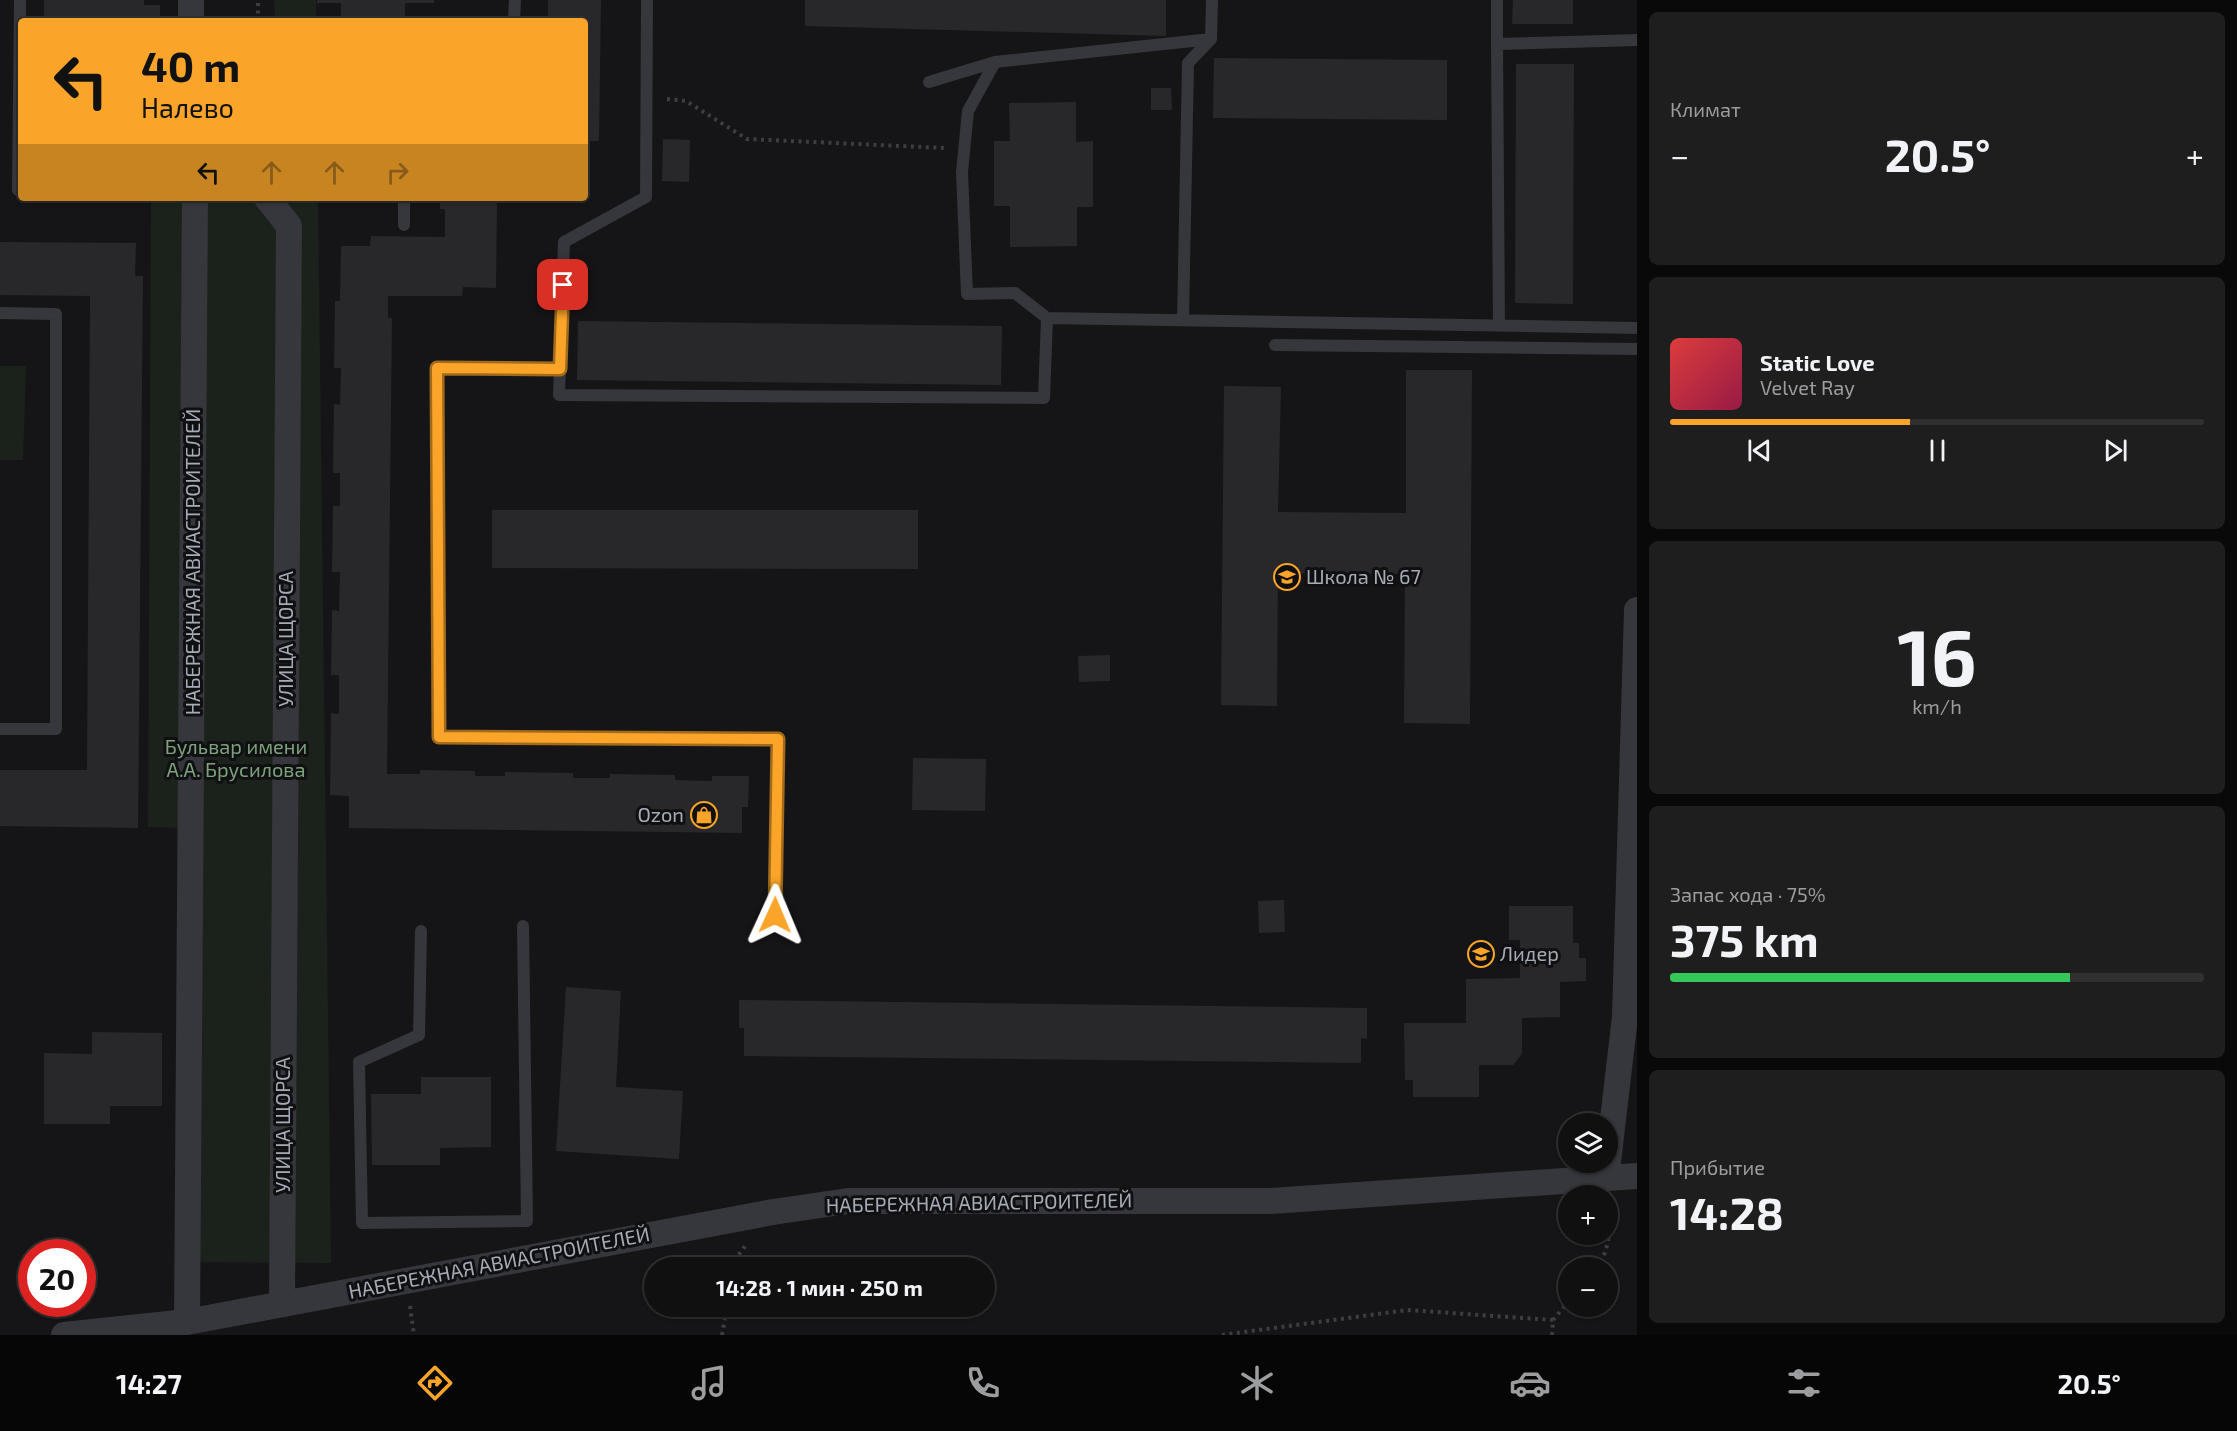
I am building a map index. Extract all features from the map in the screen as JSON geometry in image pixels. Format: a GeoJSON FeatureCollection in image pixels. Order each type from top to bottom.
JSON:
{"type":"FeatureCollection","features":[{"type":"Feature","properties":{"kind":"street"},"geometry":{"type":"LineString","coordinates":[[191,0],[191,18]]}},
{"type":"Feature","properties":{"kind":"street","name":"НАБЕРЕЖНАЯ АВИАСТРОИТЕЛЕЙ"},"geometry":{"type":"LineString","coordinates":[[187,1322],[195,201]]}},
{"type":"Feature","properties":{"kind":"street","name":"УЛИЦА ЩОРСА"},"geometry":{"type":"LineString","coordinates":[[269,201],[289,226],[282,1304]]}},
{"type":"Feature","properties":{"kind":"street"},"geometry":{"type":"LineString","coordinates":[[1608,1185],[1625,1017],[1635,799],[1637,610]]}},
{"type":"Feature","properties":{"kind":"street","name":"НАБЕРЕЖНАЯ АВИАСТРОИТЕЛЕЙ"},"geometry":{"type":"LineString","coordinates":[[1618,1186],[1637,1176]]}},
{"type":"Feature","properties":{"kind":"street","name":"НАБЕРЕЖНАЯ АВИАСТРОИТЕЛЕЙ"},"geometry":{"type":"LineString","coordinates":[[64,1335],[187,1322],[773,1212],[848,1201],[1271,1202],[1558,1193]]}},
{"type":"Feature","properties":{"kind":"lane"},"geometry":{"type":"LineString","coordinates":[[20,0],[20,18]]}},
{"type":"Feature","properties":{"kind":"lane"},"geometry":{"type":"LineString","coordinates":[[514,18],[515,0]]}},
{"type":"Feature","properties":{"kind":"lane"},"geometry":{"type":"LineString","coordinates":[[647,0],[646,197],[564,243],[559,395],[1044,398],[1047,318]]}},
{"type":"Feature","properties":{"kind":"lane"},"geometry":{"type":"LineString","coordinates":[[1183,320],[1188,63],[1211,39],[1212,0]]}},
{"type":"Feature","properties":{"kind":"lane"},"geometry":{"type":"LineString","coordinates":[[1497,0],[1499,326]]}},
{"type":"Feature","properties":{"kind":"lane"},"geometry":{"type":"LineString","coordinates":[[929,82],[994,62],[1211,39]]}},
{"type":"Feature","properties":{"kind":"lane"},"geometry":{"type":"LineString","coordinates":[[1497,44],[1637,40]]}},
{"type":"Feature","properties":{"kind":"lane"},"geometry":{"type":"LineString","coordinates":[[994,62],[968,111],[962,172],[967,294],[1015,293],[1047,318],[1637,328]]}},
{"type":"Feature","properties":{"kind":"lane"},"geometry":{"type":"LineString","coordinates":[[404,201],[404,225]]}},
{"type":"Feature","properties":{"kind":"lane"},"geometry":{"type":"LineString","coordinates":[[0,313],[56,314],[56,729],[0,729]]}},
{"type":"Feature","properties":{"kind":"lane"},"geometry":{"type":"LineString","coordinates":[[1275,345],[1637,349]]}},
{"type":"Feature","properties":{"kind":"lane"},"geometry":{"type":"LineString","coordinates":[[560,369],[437,368],[439,737],[778,739],[775,915]]}},
{"type":"Feature","properties":{"kind":"lane"},"geometry":{"type":"LineString","coordinates":[[421,931],[418,1035],[359,1062],[362,1223],[527,1221],[523,926]]}},
{"type":"Feature","properties":{"kind":"path"},"geometry":{"type":"LineString","coordinates":[[258,0],[258,18]]}},
{"type":"Feature","properties":{"kind":"path"},"geometry":{"type":"LineString","coordinates":[[647,97],[686,100],[747,139],[964,149]]}},
{"type":"Feature","properties":{"kind":"path"},"geometry":{"type":"LineString","coordinates":[[1222,1335],[1407,1310],[1553,1320]]}},
{"type":"Feature","properties":{"kind":"path"},"geometry":{"type":"LineString","coordinates":[[1552,1335],[1553,1320],[1558,1314]]}},
{"type":"Feature","properties":{"kind":"path"},"geometry":{"type":"LineString","coordinates":[[722,1335],[725,1317]]}},
{"type":"Feature","properties":{"kind":"green space"},"geometry":{"type":"Polygon","coordinates":[[[274,0],[316,0],[316,18],[275,18],[274,0]]]}},
{"type":"Feature","properties":{"kind":"green space","name":"Бульвар имени А.А. Брусилова"},"geometry":{"type":"Polygon","coordinates":[[[151,201],[318,201],[331,1263],[178,1262],[181,828],[148,827],[151,201]]]}},
{"type":"Feature","properties":{"kind":"green space"},"geometry":{"type":"Polygon","coordinates":[[[0,366],[26,366],[23,460],[0,460],[0,366]]]}},
{"type":"Feature","properties":{"kind":"building"},"geometry":{"type":"Polygon","coordinates":[[[44,0],[144,0],[144,5],[160,5],[160,18],[44,18],[44,0]]]}},
{"type":"Feature","properties":{"kind":"building"},"geometry":{"type":"Polygon","coordinates":[[[317,0],[434,0],[434,3],[405,3],[405,18],[341,18],[341,3],[317,3],[317,0]]]}},
{"type":"Feature","properties":{"kind":"building"},"geometry":{"type":"Polygon","coordinates":[[[548,0],[601,0],[599,141],[588,141],[588,18],[548,18],[548,0]]]}},
{"type":"Feature","properties":{"kind":"building"},"geometry":{"type":"Polygon","coordinates":[[[805,0],[1166,0],[1166,36],[805,26],[805,0]]]}},
{"type":"Feature","properties":{"kind":"building"},"geometry":{"type":"Polygon","coordinates":[[[1513,0],[1573,0],[1573,24],[1512,24],[1513,0]]]}},
{"type":"Feature","properties":{"kind":"building"},"geometry":{"type":"Polygon","coordinates":[[[1214,58],[1447,60],[1447,120],[1213,118],[1214,58]]]}},
{"type":"Feature","properties":{"kind":"building"},"geometry":{"type":"Polygon","coordinates":[[[1516,64],[1574,64],[1573,304],[1515,303],[1516,64]]]}},
{"type":"Feature","properties":{"kind":"building"},"geometry":{"type":"Polygon","coordinates":[[[1151,88],[1171,88],[1172,110],[1151,110],[1151,88]]]}},
{"type":"Feature","properties":{"kind":"building"},"geometry":{"type":"Polygon","coordinates":[[[1076,102],[1076,142],[1093,141],[1093,207],[1077,207],[1077,246],[1010,247],[1010,206],[994,206],[994,141],[1010,141],[1009,103],[1076,102]]]}},
{"type":"Feature","properties":{"kind":"building"},"geometry":{"type":"Polygon","coordinates":[[[663,139],[690,140],[689,182],[662,181],[663,139]]]}},
{"type":"Feature","properties":{"kind":"building"},"geometry":{"type":"Polygon","coordinates":[[[440,201],[497,201],[496,288],[463,287],[462,296],[388,296],[388,318],[392,318],[387,774],[420,774],[420,770],[475,771],[475,776],[505,776],[505,772],[573,773],[573,778],[610,778],[610,774],[675,775],[675,780],[712,781],[712,776],[749,776],[748,807],[742,807],[742,833],[349,828],[349,796],[330,795],[331,713],[339,714],[339,675],[331,675],[332,610],[339,611],[340,572],[332,572],[333,506],[340,506],[340,473],[333,473],[334,404],[340,405],[341,368],[334,368],[335,301],[340,301],[341,246],[370,246],[371,236],[445,237],[445,209],[440,209],[440,201]]]}},
{"type":"Feature","properties":{"kind":"building"},"geometry":{"type":"Polygon","coordinates":[[[0,242],[136,243],[135,276],[143,276],[138,828],[0,826],[0,770],[87,770],[90,296],[0,295],[0,242]]]}},
{"type":"Feature","properties":{"kind":"building"},"geometry":{"type":"Polygon","coordinates":[[[578,321],[1002,326],[1001,385],[577,380],[578,321]]]}},
{"type":"Feature","properties":{"kind":"building"},"geometry":{"type":"Polygon","coordinates":[[[1406,370],[1472,370],[1470,724],[1404,723],[1405,574],[1278,573],[1277,706],[1221,705],[1224,386],[1281,387],[1278,512],[1406,513],[1406,370]]]}},
{"type":"Feature","properties":{"kind":"building"},"geometry":{"type":"Polygon","coordinates":[[[492,510],[918,510],[918,569],[492,568],[492,510]]]}},
{"type":"Feature","properties":{"kind":"building"},"geometry":{"type":"Polygon","coordinates":[[[1110,655],[1110,681],[1079,682],[1078,656],[1110,655]]]}},
{"type":"Feature","properties":{"kind":"building"},"geometry":{"type":"Polygon","coordinates":[[[913,758],[986,759],[985,811],[912,810],[913,758]]]}},
{"type":"Feature","properties":{"kind":"building"},"geometry":{"type":"Polygon","coordinates":[[[1284,900],[1285,932],[1259,933],[1258,901],[1284,900]]]}},
{"type":"Feature","properties":{"kind":"building"},"geometry":{"type":"Polygon","coordinates":[[[1509,906],[1573,906],[1573,943],[1579,943],[1579,958],[1586,958],[1586,981],[1560,982],[1560,1017],[1522,1018],[1522,1054],[1513,1065],[1479,1065],[1479,1097],[1413,1097],[1413,1080],[1405,1080],[1404,1023],[1466,1023],[1466,979],[1520,978],[1520,940],[1509,940],[1509,906]]]}},
{"type":"Feature","properties":{"kind":"building"},"geometry":{"type":"Polygon","coordinates":[[[566,987],[621,991],[616,1087],[683,1091],[679,1159],[556,1151],[566,987]]]}},
{"type":"Feature","properties":{"kind":"building"},"geometry":{"type":"Polygon","coordinates":[[[739,1000],[1367,1008],[1367,1039],[1361,1038],[1361,1063],[744,1056],[744,1028],[739,1028],[739,1000]]]}},
{"type":"Feature","properties":{"kind":"building"},"geometry":{"type":"Polygon","coordinates":[[[92,1032],[162,1033],[162,1106],[110,1106],[110,1124],[44,1124],[44,1053],[92,1054],[92,1032]]]}},
{"type":"Feature","properties":{"kind":"building"},"geometry":{"type":"Polygon","coordinates":[[[421,1077],[491,1077],[491,1147],[440,1148],[440,1165],[372,1165],[371,1094],[421,1094],[421,1077]]]}},
{"type":"Feature","properties":{"kind":"place","name":"Школа № 67"},"geometry":{"type":"Point","coordinates":[1287,577]}},
{"type":"Feature","properties":{"kind":"place","name":"Ozon"},"geometry":{"type":"Point","coordinates":[704,815]}},
{"type":"Feature","properties":{"kind":"place","name":"Лидер"},"geometry":{"type":"Point","coordinates":[1481,954]}},
{"type":"Feature","properties":{"kind":"route"},"geometry":{"type":"LineString","coordinates":[[563,285],[560,369],[437,368],[439,737],[778,739],[775,915]]}}]}
